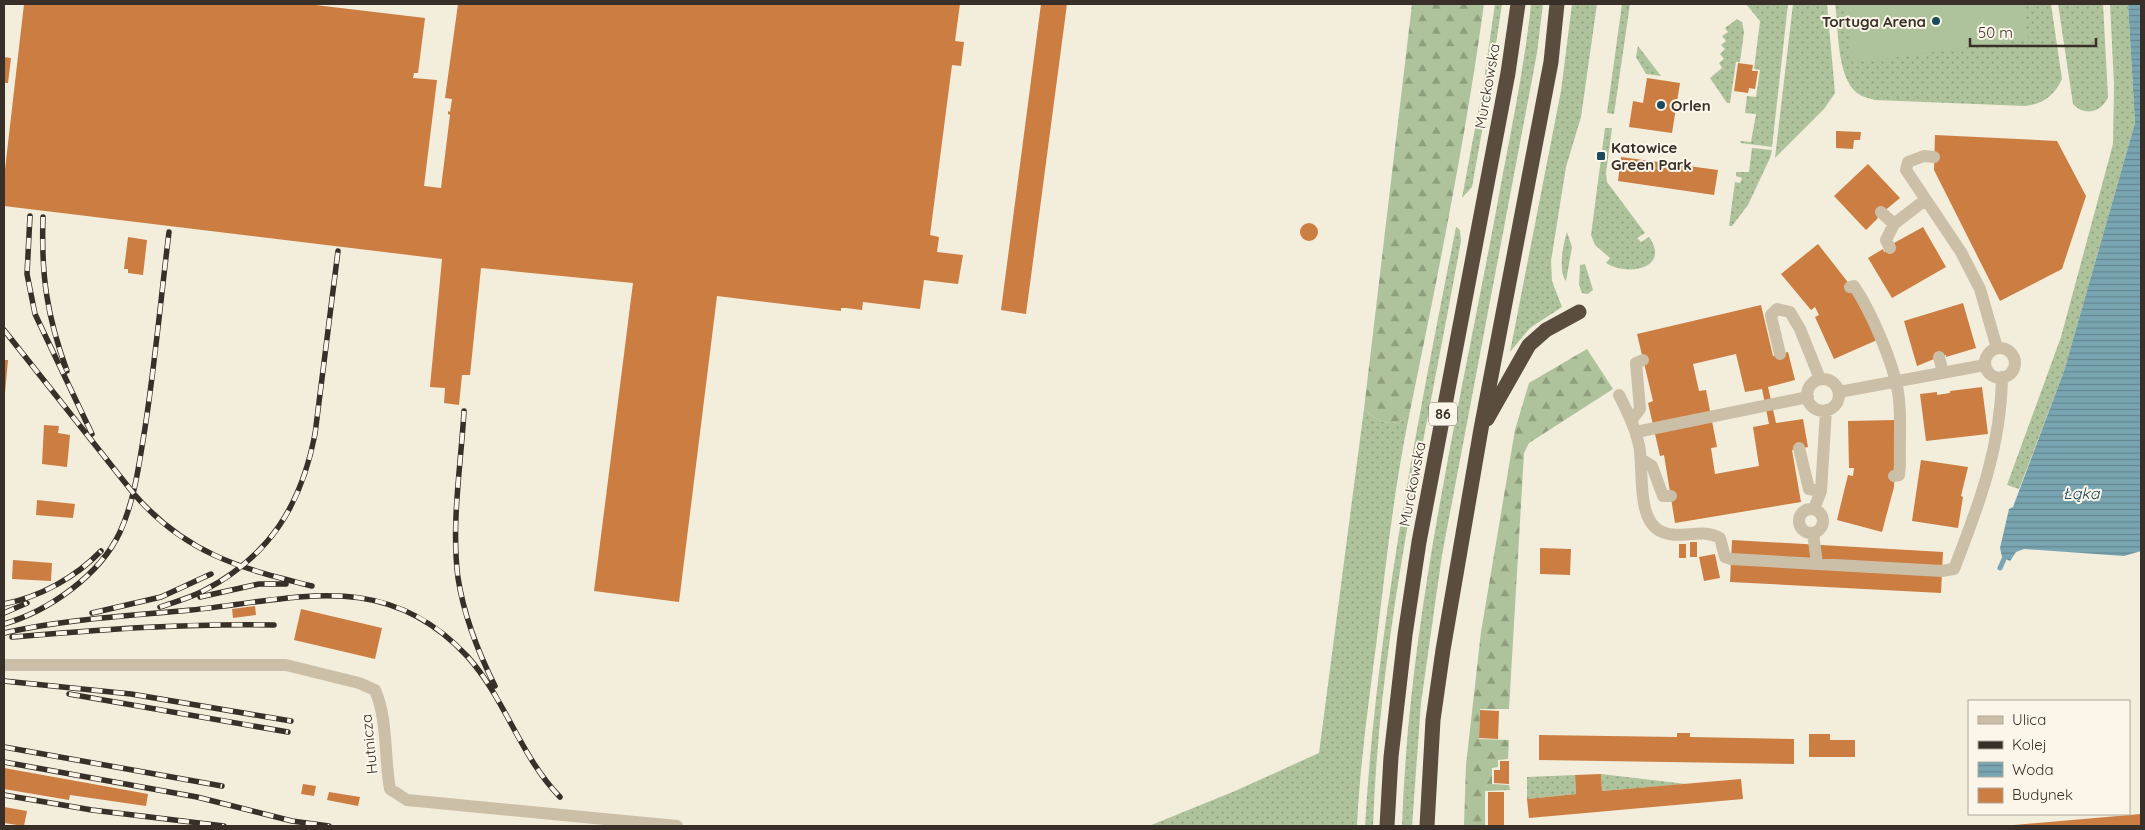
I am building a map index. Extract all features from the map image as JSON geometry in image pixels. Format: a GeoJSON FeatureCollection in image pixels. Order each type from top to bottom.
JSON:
{"type":"FeatureCollection","features":[{"type":"Feature","properties":{"kind":"highway","name":"Murckowska"},"geometry":{"type":"LineString","coordinates":[[1387,826],[1391,757],[1405,635],[1419,542],[1508,73],[1518,4]]}},
{"type":"Feature","properties":{"kind":"highway"},"geometry":{"type":"LineString","coordinates":[[1427,826],[1433,720],[1481,429],[1551,62],[1557,4]]}},
{"type":"Feature","properties":{"kind":"highway"},"geometry":{"type":"LineString","coordinates":[[1481,429],[1529,345],[1546,330],[1579,312]]}},
{"type":"Feature","properties":{"kind":"street"},"geometry":{"type":"LineString","coordinates":[[1934,157],[1914,159],[1908,162],[1906,170],[1961,252],[1980,289],[1997,348]]}},
{"type":"Feature","properties":{"kind":"street"},"geometry":{"type":"LineString","coordinates":[[1890,248],[1886,240],[1894,224],[1926,200]]}},
{"type":"Feature","properties":{"kind":"street"},"geometry":{"type":"LineString","coordinates":[[1882,212],[1894,224]]}},
{"type":"Feature","properties":{"kind":"street"},"geometry":{"type":"LineString","coordinates":[[1850,287],[1854,286],[1861,296],[1889,359],[1896,382],[1900,465],[1899,476],[1894,476]]}},
{"type":"Feature","properties":{"kind":"street"},"geometry":{"type":"LineString","coordinates":[[1780,354],[1771,315],[1777,309],[1790,312],[1800,329],[1820,379]]}},
{"type":"Feature","properties":{"kind":"street"},"geometry":{"type":"LineString","coordinates":[[1997,348],[2007,350],[2014,357],[2014,367],[2009,375],[2002,377],[1990,374],[1985,366],[1986,358],[1990,352],[1997,348]]}},
{"type":"Feature","properties":{"kind":"street"},"geometry":{"type":"LineString","coordinates":[[1939,357],[1943,373]]}},
{"type":"Feature","properties":{"kind":"street"},"geometry":{"type":"LineString","coordinates":[[1634,426],[1640,409],[1636,363],[1643,360]]}},
{"type":"Feature","properties":{"kind":"street"},"geometry":{"type":"LineString","coordinates":[[1839,392],[1985,366]]}},
{"type":"Feature","properties":{"kind":"street"},"geometry":{"type":"LineString","coordinates":[[1619,395],[1634,426],[1641,459],[1645,512],[1651,522],[1661,531],[1675,534],[1712,533],[1720,538],[1725,557],[1731,559],[1942,571],[1954,569],[1994,458],[2000,419],[2002,377]]}},
{"type":"Feature","properties":{"kind":"street"},"geometry":{"type":"LineString","coordinates":[[1820,379],[1830,380],[1839,392],[1835,406],[1826,410],[1813,407],[1808,397],[1810,386],[1820,379]]}},
{"type":"Feature","properties":{"kind":"street"},"geometry":{"type":"LineString","coordinates":[[1634,426],[1808,397]]}},
{"type":"Feature","properties":{"kind":"street"},"geometry":{"type":"LineString","coordinates":[[1814,509],[1821,491],[1826,410]]}},
{"type":"Feature","properties":{"kind":"street"},"geometry":{"type":"LineString","coordinates":[[1800,448],[1809,489],[1821,491]]}},
{"type":"Feature","properties":{"kind":"street"},"geometry":{"type":"LineString","coordinates":[[1641,459],[1652,466],[1663,496],[1671,496]]}},
{"type":"Feature","properties":{"kind":"street"},"geometry":{"type":"LineString","coordinates":[[1806,509],[1814,509],[1821,513],[1824,520],[1822,528],[1813,533],[1802,529],[1799,522],[1800,515],[1806,509]]}},
{"type":"Feature","properties":{"kind":"street"},"geometry":{"type":"LineString","coordinates":[[1813,533],[1817,564]]}},
{"type":"Feature","properties":{"kind":"street","name":"Hutnicza"},"geometry":{"type":"LineString","coordinates":[[4,665],[286,665],[358,683],[374,690],[382,706],[386,767],[390,789],[407,800],[677,826]]}},
{"type":"Feature","properties":{"kind":"green space"},"geometry":{"type":"Polygon","coordinates":[[[1412,4],[1484,4],[1459,159],[1409,416],[1403,420],[1391,423],[1380,420],[1364,409],[1412,4]]]}},
{"type":"Feature","properties":{"kind":"green space"},"geometry":{"type":"Polygon","coordinates":[[[1495,4],[1502,4],[1487,103],[1472,187],[1462,198],[1484,80],[1495,4]]]}},
{"type":"Feature","properties":{"kind":"green space"},"geometry":{"type":"Polygon","coordinates":[[[1531,4],[1543,4],[1537,53],[1442,555],[1421,703],[1412,826],[1402,826],[1414,670],[1425,592],[1452,437],[1516,105],[1531,4]]]}},
{"type":"Feature","properties":{"kind":"green space"},"geometry":{"type":"Polygon","coordinates":[[[1572,4],[1597,4],[1581,117],[1566,167],[1551,261],[1552,281],[1562,307],[1530,328],[1510,352],[1561,91],[1572,4]]]}},
{"type":"Feature","properties":{"kind":"green space"},"geometry":{"type":"Polygon","coordinates":[[[1622,4],[1630,4],[1614,114],[1607,113],[1622,4]]]}},
{"type":"Feature","properties":{"kind":"green space"},"geometry":{"type":"Polygon","coordinates":[[[1746,4],[1788,4],[1772,147],[1741,143],[1740,141],[1751,142],[1756,114],[1745,113],[1747,96],[1756,97],[1760,70],[1754,69],[1760,21],[1746,4]]]}},
{"type":"Feature","properties":{"kind":"green space"},"geometry":{"type":"Polygon","coordinates":[[[1793,4],[1827,4],[1835,93],[1824,109],[1775,158],[1793,4]]]}},
{"type":"Feature","properties":{"kind":"green space"},"geometry":{"type":"Polygon","coordinates":[[[1835,4],[2051,4],[2062,79],[2052,94],[2043,101],[2025,106],[1875,100],[1861,96],[1850,85],[1845,75],[1840,51],[1835,4]]]}},
{"type":"Feature","properties":{"kind":"green space","name":"Tortuga Arena"},"geometry":{"type":"Polygon","coordinates":[[[1845,4],[2023,4],[2028,39],[1853,63],[1845,4]]]}},
{"type":"Feature","properties":{"kind":"green space"},"geometry":{"type":"Polygon","coordinates":[[[2058,4],[2103,4],[2108,97],[2102,106],[2093,111],[2083,110],[2073,104],[2058,4]]]}},
{"type":"Feature","properties":{"kind":"green space"},"geometry":{"type":"Polygon","coordinates":[[[2110,4],[2128,4],[2135,123],[2064,371],[2019,489],[2007,485],[2061,337],[2113,144],[2114,84],[2110,4]]]}},
{"type":"Feature","properties":{"kind":"green space"},"geometry":{"type":"Polygon","coordinates":[[[1737,19],[1742,22],[1744,32],[1740,62],[1736,62],[1730,103],[1727,103],[1710,78],[1722,68],[1719,63],[1724,59],[1720,54],[1725,49],[1721,45],[1726,41],[1722,36],[1728,32],[1725,28],[1737,19]]]}},
{"type":"Feature","properties":{"kind":"green space"},"geometry":{"type":"Polygon","coordinates":[[[1638,46],[1661,76],[1646,74],[1636,57],[1638,46]]]}},
{"type":"Feature","properties":{"kind":"green space"},"geometry":{"type":"Polygon","coordinates":[[[1605,128],[1612,128],[1606,173],[1607,182],[1645,233],[1637,238],[1641,242],[1649,237],[1654,248],[1655,256],[1651,263],[1644,267],[1625,269],[1606,263],[1610,258],[1595,245],[1591,235],[1605,128]]]}},
{"type":"Feature","properties":{"kind":"green space"},"geometry":{"type":"Polygon","coordinates":[[[1752,148],[1772,150],[1748,205],[1732,226],[1729,226],[1735,182],[1740,183],[1742,178],[1736,176],[1736,172],[1749,172],[1752,148]]]}},
{"type":"Feature","properties":{"kind":"green space"},"geometry":{"type":"Polygon","coordinates":[[[1456,227],[1460,230],[1461,241],[1406,532],[1395,605],[1377,752],[1373,826],[1365,826],[1379,675],[1400,525],[1456,227]]]}},
{"type":"Feature","properties":{"kind":"green space"},"geometry":{"type":"Polygon","coordinates":[[[1567,232],[1572,247],[1566,281],[1562,271],[1562,264],[1567,232]]]}},
{"type":"Feature","properties":{"kind":"green space"},"geometry":{"type":"Polygon","coordinates":[[[1585,264],[1593,290],[1588,294],[1582,293],[1579,285],[1580,265],[1585,264]]]}},
{"type":"Feature","properties":{"kind":"green space"},"geometry":{"type":"Polygon","coordinates":[[[1587,349],[1613,389],[1529,443],[1524,453],[1509,709],[1480,709],[1479,739],[1509,740],[1508,759],[1498,760],[1498,767],[1492,768],[1492,784],[1509,785],[1510,790],[1485,791],[1485,826],[1464,826],[1466,765],[1481,632],[1515,430],[1529,383],[1587,349]]]}},
{"type":"Feature","properties":{"kind":"green space"},"geometry":{"type":"Polygon","coordinates":[[[1364,409],[1380,420],[1391,423],[1403,420],[1409,416],[1387,554],[1365,732],[1357,826],[1149,826],[1235,791],[1319,753],[1364,409]]]}},
{"type":"Feature","properties":{"kind":"green space"},"geometry":{"type":"Polygon","coordinates":[[[1601,774],[1686,784],[1602,791],[1601,774]]]}},
{"type":"Feature","properties":{"kind":"green space"},"geometry":{"type":"Polygon","coordinates":[[[1575,775],[1576,794],[1527,799],[1527,777],[1575,775]]]}},
{"type":"Feature","properties":{"kind":"water","name":"Łąka"},"geometry":{"type":"Polygon","coordinates":[[[2128,4],[2141,4],[2141,551],[2124,556],[2024,549],[2016,552],[2010,561],[2002,557],[2000,548],[2009,509],[2013,507],[2064,371],[2135,123],[2128,4]]]}},
{"type":"Feature","properties":{"kind":"building"},"geometry":{"type":"Polygon","coordinates":[[[24,4],[307,4],[425,18],[418,73],[414,73],[413,78],[437,80],[424,186],[441,188],[450,115],[448,111],[450,112],[452,99],[445,98],[458,4],[960,4],[955,41],[964,42],[961,66],[952,65],[930,235],[939,237],[937,252],[963,255],[958,284],[924,280],[920,309],[863,302],[862,310],[841,308],[841,311],[717,296],[679,602],[594,591],[633,283],[481,268],[470,375],[462,375],[459,405],[444,403],[445,388],[430,387],[442,259],[4,206],[4,178],[24,4]]]}},
{"type":"Feature","properties":{"kind":"building"},"geometry":{"type":"Polygon","coordinates":[[[1041,4],[1067,4],[1026,314],[1001,310],[1041,4]]]}},
{"type":"Feature","properties":{"kind":"building"},"geometry":{"type":"Polygon","coordinates":[[[4,57],[11,58],[8,83],[4,83],[4,57]]]}},
{"type":"Feature","properties":{"kind":"building"},"geometry":{"type":"Polygon","coordinates":[[[1738,63],[1753,65],[1752,71],[1758,71],[1755,89],[1749,88],[1748,93],[1734,91],[1738,63]]]}},
{"type":"Feature","properties":{"kind":"building"},"geometry":{"type":"Polygon","coordinates":[[[1647,78],[1680,83],[1672,133],[1629,127],[1633,101],[1643,103],[1647,78]]]}},
{"type":"Feature","properties":{"kind":"building"},"geometry":{"type":"Polygon","coordinates":[[[1836,131],[1861,132],[1860,140],[1854,140],[1853,149],[1836,148],[1836,131]]]}},
{"type":"Feature","properties":{"kind":"building"},"geometry":{"type":"Polygon","coordinates":[[[1935,135],[2057,141],[2086,196],[2062,269],[2000,301],[1934,170],[1935,135]]]}},
{"type":"Feature","properties":{"kind":"building"},"geometry":{"type":"Polygon","coordinates":[[[1621,157],[1718,170],[1714,195],[1618,181],[1621,157]]]}},
{"type":"Feature","properties":{"kind":"building"},"geometry":{"type":"Polygon","coordinates":[[[1868,164],[1900,198],[1877,217],[1866,230],[1834,196],[1868,164]]]}},
{"type":"Feature","properties":{"kind":"building"},"geometry":{"type":"Polygon","coordinates":[[[1309,223],[1315,226],[1318,232],[1315,238],[1309,241],[1303,238],[1300,232],[1303,226],[1309,223]]]}},
{"type":"Feature","properties":{"kind":"building"},"geometry":{"type":"Polygon","coordinates":[[[1923,227],[1946,267],[1892,298],[1868,258],[1883,249],[1884,252],[1895,245],[1894,243],[1923,227]]]}},
{"type":"Feature","properties":{"kind":"building"},"geometry":{"type":"Polygon","coordinates":[[[128,237],[147,240],[143,275],[128,273],[128,269],[124,269],[128,237]]]}},
{"type":"Feature","properties":{"kind":"building"},"geometry":{"type":"Polygon","coordinates":[[[1818,244],[1847,281],[1877,340],[1834,359],[1815,317],[1819,315],[1815,307],[1811,310],[1781,274],[1818,244]]]}},
{"type":"Feature","properties":{"kind":"building"},"geometry":{"type":"Polygon","coordinates":[[[1963,303],[1976,348],[1946,357],[1946,355],[1939,357],[1917,366],[1904,321],[1963,303]]]}},
{"type":"Feature","properties":{"kind":"building"},"geometry":{"type":"Polygon","coordinates":[[[1761,305],[1773,356],[1788,352],[1795,380],[1768,387],[1776,423],[1803,419],[1808,447],[1792,450],[1801,502],[1675,523],[1664,455],[1660,456],[1648,403],[1653,401],[1637,334],[1761,305]],[[1736,354],[1693,364],[1699,391],[1706,390],[1717,447],[1711,448],[1715,474],[1759,466],[1753,427],[1769,424],[1762,389],[1745,392],[1736,354]]]}},
{"type":"Feature","properties":{"kind":"building"},"geometry":{"type":"Polygon","coordinates":[[[4,360],[8,360],[5,393],[4,393],[4,360]]]}},
{"type":"Feature","properties":{"kind":"building"},"geometry":{"type":"Polygon","coordinates":[[[1982,387],[1988,434],[1926,441],[1920,394],[1937,392],[1937,395],[1950,393],[1950,391],[1982,387]]]}},
{"type":"Feature","properties":{"kind":"building"},"geometry":{"type":"Polygon","coordinates":[[[1895,420],[1894,487],[1882,532],[1837,520],[1848,475],[1853,476],[1854,468],[1849,468],[1848,421],[1895,420]]]}},
{"type":"Feature","properties":{"kind":"building"},"geometry":{"type":"Polygon","coordinates":[[[44,425],[59,426],[58,433],[70,435],[67,467],[42,464],[44,425]]]}},
{"type":"Feature","properties":{"kind":"building"},"geometry":{"type":"Polygon","coordinates":[[[1921,460],[1968,467],[1961,496],[1963,497],[1958,528],[1912,521],[1921,460]]]}},
{"type":"Feature","properties":{"kind":"building"},"geometry":{"type":"Polygon","coordinates":[[[37,500],[75,504],[73,518],[36,515],[37,500]]]}},
{"type":"Feature","properties":{"kind":"building"},"geometry":{"type":"Polygon","coordinates":[[[1732,540],[1943,552],[1941,593],[1730,582],[1732,540]]]}},
{"type":"Feature","properties":{"kind":"building"},"geometry":{"type":"Polygon","coordinates":[[[1690,542],[1697,542],[1697,557],[1690,557],[1690,542]]]}},
{"type":"Feature","properties":{"kind":"building"},"geometry":{"type":"Polygon","coordinates":[[[1679,544],[1686,544],[1686,558],[1679,558],[1679,544]]]}},
{"type":"Feature","properties":{"kind":"building"},"geometry":{"type":"Polygon","coordinates":[[[1540,548],[1571,549],[1570,575],[1540,574],[1540,548]]]}},
{"type":"Feature","properties":{"kind":"building"},"geometry":{"type":"Polygon","coordinates":[[[1715,554],[1720,578],[1704,581],[1699,557],[1715,554]]]}},
{"type":"Feature","properties":{"kind":"building"},"geometry":{"type":"Polygon","coordinates":[[[13,560],[52,563],[51,581],[12,579],[13,560]]]}},
{"type":"Feature","properties":{"kind":"building"},"geometry":{"type":"Polygon","coordinates":[[[255,606],[256,615],[233,618],[232,609],[255,606]]]}},
{"type":"Feature","properties":{"kind":"building"},"geometry":{"type":"Polygon","coordinates":[[[301,609],[382,628],[375,659],[294,640],[301,609]]]}},
{"type":"Feature","properties":{"kind":"building"},"geometry":{"type":"Polygon","coordinates":[[[1480,710],[1499,711],[1498,739],[1479,738],[1480,710]]]}},
{"type":"Feature","properties":{"kind":"building"},"geometry":{"type":"Polygon","coordinates":[[[1677,733],[1690,733],[1690,737],[1794,739],[1794,764],[1539,760],[1539,735],[1677,737],[1677,733]]]}},
{"type":"Feature","properties":{"kind":"building"},"geometry":{"type":"Polygon","coordinates":[[[1809,734],[1830,734],[1830,740],[1855,740],[1855,757],[1809,757],[1809,734]]]}},
{"type":"Feature","properties":{"kind":"building"},"geometry":{"type":"Polygon","coordinates":[[[1500,761],[1509,761],[1509,784],[1494,783],[1494,770],[1500,770],[1500,761]]]}},
{"type":"Feature","properties":{"kind":"building"},"geometry":{"type":"Polygon","coordinates":[[[4,768],[148,794],[146,806],[70,795],[69,800],[4,789],[4,768]]]}},
{"type":"Feature","properties":{"kind":"building"},"geometry":{"type":"Polygon","coordinates":[[[1601,774],[1602,791],[1741,779],[1743,799],[1529,818],[1527,799],[1576,794],[1575,775],[1601,774]]]}},
{"type":"Feature","properties":{"kind":"building"},"geometry":{"type":"Polygon","coordinates":[[[303,784],[316,786],[314,796],[301,794],[303,784]]]}},
{"type":"Feature","properties":{"kind":"building"},"geometry":{"type":"Polygon","coordinates":[[[329,792],[360,797],[358,806],[327,800],[329,792]]]}},
{"type":"Feature","properties":{"kind":"building"},"geometry":{"type":"Polygon","coordinates":[[[1488,792],[1504,792],[1504,826],[1488,826],[1488,792]]]}},
{"type":"Feature","properties":{"kind":"building"},"geometry":{"type":"Polygon","coordinates":[[[4,807],[27,811],[24,826],[4,823],[4,807]]]}},
{"type":"Feature","properties":{"kind":"building"},"geometry":{"type":"Polygon","coordinates":[[[2141,814],[2141,826],[2014,826],[2014,825],[2141,814]]]}},
{"type":"Feature","properties":{"kind":"waterway"},"geometry":{"type":"LineString","coordinates":[[2000,568],[2004,559]]}},
{"type":"Feature","properties":{"kind":"railway"},"geometry":{"type":"LineString","coordinates":[[30,216],[27,274],[35,314],[92,434]]}},
{"type":"Feature","properties":{"kind":"railway"},"geometry":{"type":"LineString","coordinates":[[43,217],[44,277],[50,314],[67,371]]}},
{"type":"Feature","properties":{"kind":"railway"},"geometry":{"type":"LineString","coordinates":[[4,624],[38,610],[55,601],[71,589],[100,563],[120,532],[133,494],[141,455],[169,232]]}},
{"type":"Feature","properties":{"kind":"railway"},"geometry":{"type":"LineString","coordinates":[[160,607],[203,591],[246,562],[264,545],[291,506],[301,484],[315,434],[338,251]]}},
{"type":"Feature","properties":{"kind":"railway"},"geometry":{"type":"LineString","coordinates":[[4,330],[134,494],[173,531],[193,544],[237,565],[312,586]]}},
{"type":"Feature","properties":{"kind":"railway"},"geometry":{"type":"LineString","coordinates":[[464,411],[456,515],[458,578],[472,634],[495,686]]}},
{"type":"Feature","properties":{"kind":"railway"},"geometry":{"type":"LineString","coordinates":[[4,604],[31,596],[57,585],[101,551]]}},
{"type":"Feature","properties":{"kind":"railway"},"geometry":{"type":"LineString","coordinates":[[92,613],[161,597],[211,574]]}},
{"type":"Feature","properties":{"kind":"railway"},"geometry":{"type":"LineString","coordinates":[[200,597],[259,584],[286,584]]}},
{"type":"Feature","properties":{"kind":"railway"},"geometry":{"type":"LineString","coordinates":[[4,633],[73,621],[191,610],[266,600],[336,596],[370,600],[403,610],[436,628],[467,656],[492,690],[534,764],[560,797]]}},
{"type":"Feature","properties":{"kind":"railway"},"geometry":{"type":"LineString","coordinates":[[4,613],[27,603]]}},
{"type":"Feature","properties":{"kind":"railway"},"geometry":{"type":"LineString","coordinates":[[12,637],[175,626],[274,625]]}},
{"type":"Feature","properties":{"kind":"railway"},"geometry":{"type":"LineString","coordinates":[[4,681],[131,694],[291,721]]}},
{"type":"Feature","properties":{"kind":"railway"},"geometry":{"type":"LineString","coordinates":[[69,694],[288,732]]}},
{"type":"Feature","properties":{"kind":"railway"},"geometry":{"type":"LineString","coordinates":[[4,747],[222,786]]}},
{"type":"Feature","properties":{"kind":"railway"},"geometry":{"type":"LineString","coordinates":[[4,762],[197,797],[292,821],[329,826]]}},
{"type":"Feature","properties":{"kind":"railway"},"geometry":{"type":"LineString","coordinates":[[4,795],[92,810],[224,826]]}},
{"type":"Feature","properties":{"kind":"place","name":"Tortuga Arena"},"geometry":{"type":"Point","coordinates":[1936,21]}},
{"type":"Feature","properties":{"kind":"place","name":"Orlen"},"geometry":{"type":"Point","coordinates":[1661,105]}},
{"type":"Feature","properties":{"kind":"place","name":"Katowice Green Park"},"geometry":{"type":"Point","coordinates":[1601,156]}}]}
